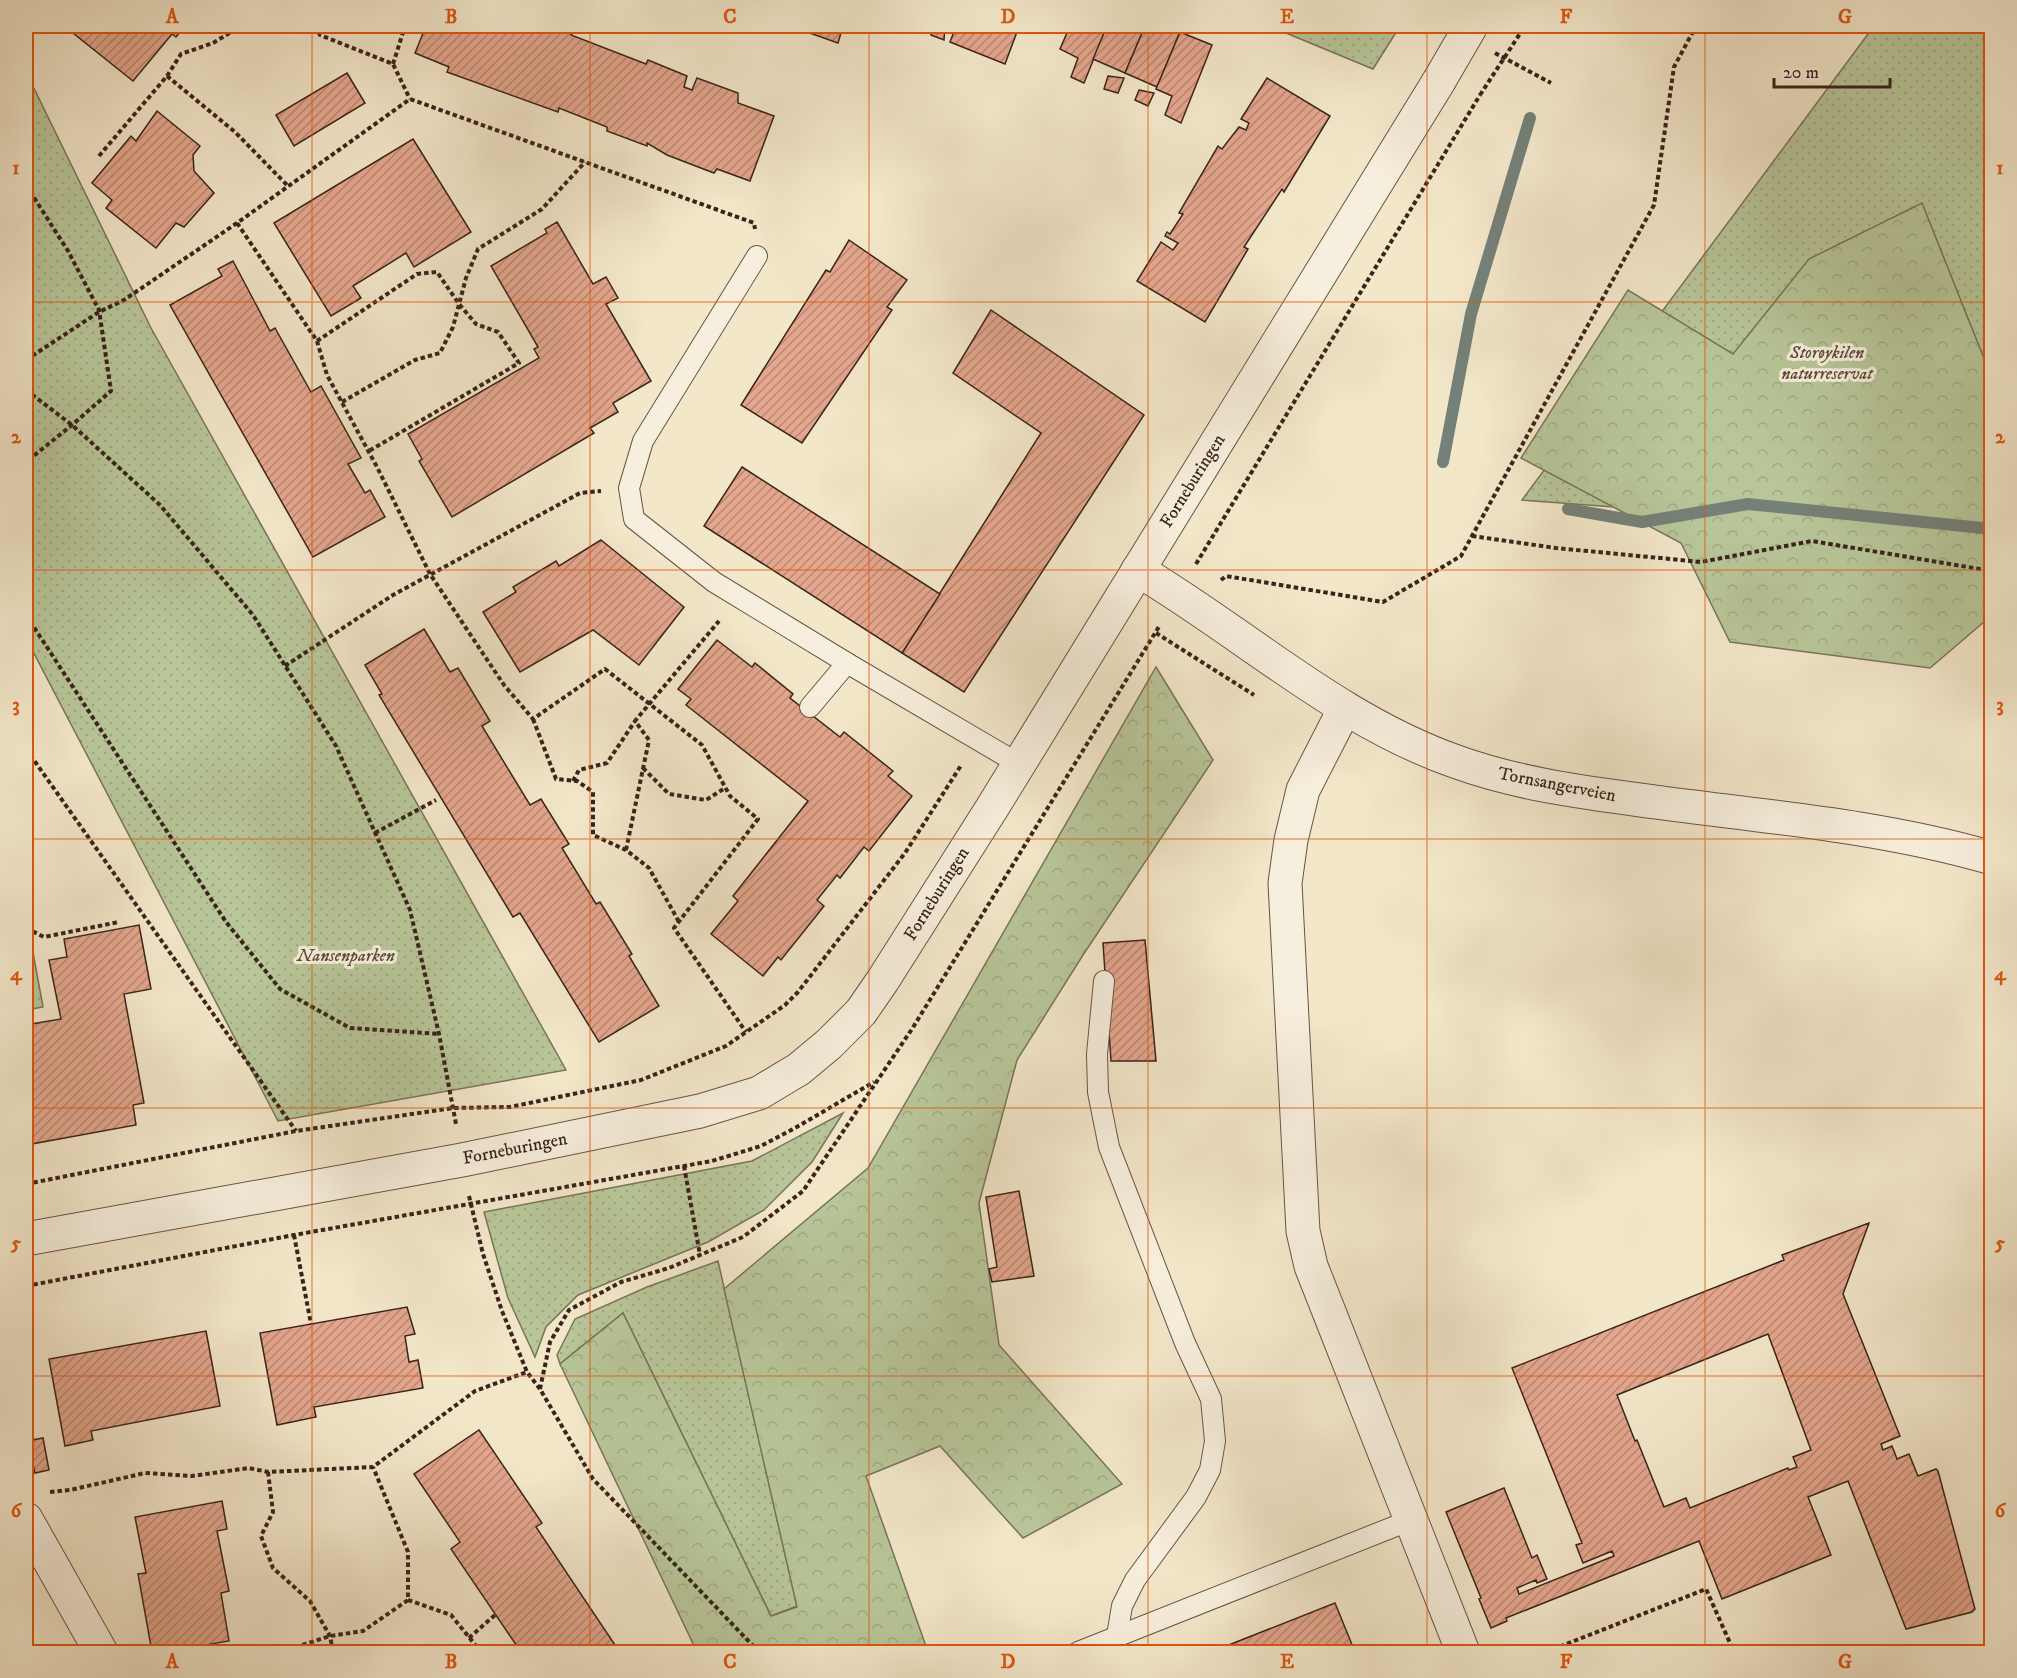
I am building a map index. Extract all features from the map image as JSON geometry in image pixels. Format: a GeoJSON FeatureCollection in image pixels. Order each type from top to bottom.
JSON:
{"type":"FeatureCollection","features":[{"type":"Feature","properties":{"kind":"street","name":"Forneburingen"},"geometry":{"type":"LineString","coordinates":[[26,1239],[462,1160],[700,1111],[759,1092],[799,1069],[829,1044],[861,1012],[896,960],[1019,764],[1471,26]]}},
{"type":"Feature","properties":{"kind":"street","name":"Tornsangerveien"},"geometry":{"type":"LineString","coordinates":[[1138,570],[1193,604],[1345,708],[1415,745],[1456,762],[1521,782],[1600,795],[1884,832],[1942,844],[1992,858]]}},
{"type":"Feature","properties":{"kind":"street"},"geometry":{"type":"LineString","coordinates":[[1345,708],[1303,790],[1290,840],[1285,883],[1303,1232],[1311,1266],[1462,1653]]}},
{"type":"Feature","properties":{"kind":"street"},"geometry":{"type":"LineString","coordinates":[[26,1520],[102,1653]]}},
{"type":"Feature","properties":{"kind":"lane"},"geometry":{"type":"LineString","coordinates":[[758,256],[643,441],[629,488],[634,519],[714,582],[1019,764]]}},
{"type":"Feature","properties":{"kind":"lane"},"geometry":{"type":"LineString","coordinates":[[810,707],[847,663]]}},
{"type":"Feature","properties":{"kind":"lane"},"geometry":{"type":"LineString","coordinates":[[1104,981],[1097,1054],[1098,1092],[1109,1147],[1185,1343],[1211,1399],[1215,1441],[1210,1470],[1196,1497],[1135,1580],[1122,1606],[1118,1636]]}},
{"type":"Feature","properties":{"kind":"lane"},"geometry":{"type":"LineString","coordinates":[[1078,1653],[1411,1520]]}},
{"type":"Feature","properties":{"kind":"path"},"geometry":{"type":"LineString","coordinates":[[99,156],[167,76],[181,54],[213,43],[242,26]]}},
{"type":"Feature","properties":{"kind":"path"},"geometry":{"type":"LineString","coordinates":[[314,26],[320,35],[393,64],[410,99],[754,223],[758,256]]}},
{"type":"Feature","properties":{"kind":"path"},"geometry":{"type":"LineString","coordinates":[[393,64],[405,26]]}},
{"type":"Feature","properties":{"kind":"path"},"geometry":{"type":"LineString","coordinates":[[1480,95],[1525,26]]}},
{"type":"Feature","properties":{"kind":"path"},"geometry":{"type":"LineString","coordinates":[[1193,604],[1226,576],[1383,602],[1461,556],[1654,205],[1674,67],[1696,26]]}},
{"type":"Feature","properties":{"kind":"path"},"geometry":{"type":"LineString","coordinates":[[167,76],[235,132],[288,186]]}},
{"type":"Feature","properties":{"kind":"path"},"geometry":{"type":"LineString","coordinates":[[26,360],[99,312],[124,300],[237,223],[410,99]]}},
{"type":"Feature","properties":{"kind":"path"},"geometry":{"type":"LineString","coordinates":[[342,402],[414,360],[440,353],[453,327],[466,278],[478,249],[542,209],[585,162]]}},
{"type":"Feature","properties":{"kind":"path"},"geometry":{"type":"LineString","coordinates":[[26,185],[68,251],[99,312],[111,391],[26,462]]}},
{"type":"Feature","properties":{"kind":"path"},"geometry":{"type":"LineString","coordinates":[[237,223],[317,341],[327,375],[369,451],[430,574],[504,685],[533,719],[556,778],[577,781],[593,792],[593,835],[626,850],[649,868],[679,922]]}},
{"type":"Feature","properties":{"kind":"path"},"geometry":{"type":"LineString","coordinates":[[317,341],[417,274],[437,272],[476,324],[498,332],[519,363],[369,451]]}},
{"type":"Feature","properties":{"kind":"path"},"geometry":{"type":"LineString","coordinates":[[26,390],[72,425],[160,505],[253,615],[336,747],[410,909],[439,1034],[462,1160],[483,1254],[502,1311],[527,1372],[540,1389],[593,1479],[759,1653]]}},
{"type":"Feature","properties":{"kind":"path"},"geometry":{"type":"LineString","coordinates":[[285,666],[393,595],[580,493],[629,488]]}},
{"type":"Feature","properties":{"kind":"path"},"geometry":{"type":"LineString","coordinates":[[1472,536],[1556,548],[1701,562],[1812,541],[1992,571]]}},
{"type":"Feature","properties":{"kind":"path"},"geometry":{"type":"LineString","coordinates":[[573,781],[579,770],[606,763],[635,721],[739,597]]}},
{"type":"Feature","properties":{"kind":"path"},"geometry":{"type":"LineString","coordinates":[[26,615],[226,922],[280,988],[350,1028],[439,1034]]}},
{"type":"Feature","properties":{"kind":"path"},"geometry":{"type":"LineString","coordinates":[[1156,633],[1256,696]]}},
{"type":"Feature","properties":{"kind":"path"},"geometry":{"type":"LineString","coordinates":[[533,719],[605,669],[702,745],[730,796],[758,819],[674,928],[746,1032]]}},
{"type":"Feature","properties":{"kind":"path"},"geometry":{"type":"LineString","coordinates":[[626,850],[649,740],[635,721]]}},
{"type":"Feature","properties":{"kind":"path"},"geometry":{"type":"LineString","coordinates":[[26,1184],[296,1131],[453,1108],[510,1107],[641,1080],[726,1046],[785,1005],[798,992],[869,901],[940,799],[976,739]]}},
{"type":"Feature","properties":{"kind":"path"},"geometry":{"type":"LineString","coordinates":[[26,749],[296,1131]]}},
{"type":"Feature","properties":{"kind":"path"},"geometry":{"type":"LineString","coordinates":[[643,768],[669,794],[706,800],[725,788]]}},
{"type":"Feature","properties":{"kind":"path"},"geometry":{"type":"LineString","coordinates":[[375,833],[436,800]]}},
{"type":"Feature","properties":{"kind":"path"},"geometry":{"type":"LineString","coordinates":[[26,928],[44,938],[119,922]]}},
{"type":"Feature","properties":{"kind":"path"},"geometry":{"type":"LineString","coordinates":[[26,1286],[294,1235],[712,1161],[761,1146],[874,1082]]}},
{"type":"Feature","properties":{"kind":"path"},"geometry":{"type":"LineString","coordinates":[[684,1166],[700,1256]]}},
{"type":"Feature","properties":{"kind":"path"},"geometry":{"type":"LineString","coordinates":[[294,1235],[311,1324]]}},
{"type":"Feature","properties":{"kind":"path"},"geometry":{"type":"LineString","coordinates":[[48,1492],[70,1490],[146,1473],[192,1476],[249,1468],[268,1472],[373,1467],[475,1391],[527,1372]]}},
{"type":"Feature","properties":{"kind":"path"},"geometry":{"type":"LineString","coordinates":[[373,1467],[408,1552],[408,1600]]}},
{"type":"Feature","properties":{"kind":"path"},"geometry":{"type":"LineString","coordinates":[[268,1472],[273,1512],[261,1536],[273,1568],[310,1601],[330,1636],[333,1653]]}},
{"type":"Feature","properties":{"kind":"path"},"geometry":{"type":"LineString","coordinates":[[1546,1653],[1706,1589],[1734,1653]]}},
{"type":"Feature","properties":{"kind":"path"},"geometry":{"type":"LineString","coordinates":[[281,1653],[330,1636],[363,1631],[408,1600]]}},
{"type":"Feature","properties":{"kind":"path"},"geometry":{"type":"LineString","coordinates":[[408,1600],[451,1615],[481,1653]]}},
{"type":"Feature","properties":{"kind":"path"},"geometry":{"type":"LineString","coordinates":[[469,1638],[495,1615]]}},
{"type":"Feature","properties":{"kind":"green space"},"geometry":{"type":"Polygon","coordinates":[[[1269,26],[1400,26],[1373,69],[1269,26]]]}},
{"type":"Feature","properties":{"kind":"green space","name":"Storøykilen naturreservat"},"geometry":{"type":"Polygon","coordinates":[[[1874,26],[1991,26],[1991,549],[1708,514],[1522,500],[1874,26]]]}},
{"type":"Feature","properties":{"kind":"green space","name":"Nansenparken"},"geometry":{"type":"Polygon","coordinates":[[[26,72],[151,328],[566,1070],[278,1121],[26,638],[26,72]]]}},
{"type":"Feature","properties":{"kind":"green space","name":"Storøykilen naturreservat"},"geometry":{"type":"Polygon","coordinates":[[[1922,203],[1991,376],[1991,616],[1930,668],[1730,642],[1681,543],[1521,458],[1628,290],[1733,354],[1809,259],[1922,203]]]}},
{"type":"Feature","properties":{"kind":"green space"},"geometry":{"type":"Polygon","coordinates":[[[1156,667],[1213,760],[1083,955],[1017,1060],[979,1203],[999,1345],[1122,1484],[1023,1538],[940,1446],[866,1476],[928,1652],[697,1652],[560,1364],[623,1313],[771,1616],[797,1607],[724,1289],[868,1168],[1156,667]]]}},
{"type":"Feature","properties":{"kind":"green space"},"geometry":{"type":"Polygon","coordinates":[[[26,943],[32,947],[43,1007],[26,1010],[26,943]]]}},
{"type":"Feature","properties":{"kind":"green space"},"geometry":{"type":"Polygon","coordinates":[[[843,1113],[812,1162],[764,1210],[708,1242],[578,1295],[546,1327],[535,1357],[508,1298],[484,1212],[752,1161],[843,1113]]]}},
{"type":"Feature","properties":{"kind":"green space"},"geometry":{"type":"Polygon","coordinates":[[[718,1261],[797,1606],[771,1616],[623,1313],[560,1364],[557,1355],[575,1319],[647,1287],[718,1261]]]}},
{"type":"Feature","properties":{"kind":"building"},"geometry":{"type":"Polygon","coordinates":[[[77,26],[185,26],[176,37],[172,34],[133,81],[73,33],[77,26]]]}},
{"type":"Feature","properties":{"kind":"building"},"geometry":{"type":"Polygon","coordinates":[[[426,26],[525,26],[529,28],[530,26],[557,26],[573,32],[571,35],[646,64],[648,60],[687,76],[684,87],[692,90],[697,78],[738,93],[738,103],[774,116],[750,181],[717,169],[714,173],[667,155],[647,143],[647,146],[607,131],[607,127],[559,108],[558,112],[447,72],[449,67],[415,53],[426,26]]]}},
{"type":"Feature","properties":{"kind":"building"},"geometry":{"type":"Polygon","coordinates":[[[790,26],[843,26],[838,43],[790,26]]]}},
{"type":"Feature","properties":{"kind":"building"},"geometry":{"type":"Polygon","coordinates":[[[934,26],[945,26],[944,40],[931,35],[934,26]]]}},
{"type":"Feature","properties":{"kind":"building"},"geometry":{"type":"Polygon","coordinates":[[[956,26],[1007,26],[1018,29],[1005,64],[950,42],[956,26]]]}},
{"type":"Feature","properties":{"kind":"building"},"geometry":{"type":"Polygon","coordinates":[[[1070,26],[1107,26],[1084,83],[1071,77],[1078,58],[1060,49],[1070,26]]]}},
{"type":"Feature","properties":{"kind":"building"},"geometry":{"type":"Polygon","coordinates":[[[1107,26],[1145,26],[1125,73],[1093,59],[1107,26]]]}},
{"type":"Feature","properties":{"kind":"building"},"geometry":{"type":"Polygon","coordinates":[[[1145,26],[1164,26],[1180,32],[1157,87],[1125,73],[1145,26]]]}},
{"type":"Feature","properties":{"kind":"building"},"geometry":{"type":"Polygon","coordinates":[[[1180,32],[1212,45],[1181,123],[1165,115],[1172,96],[1156,89],[1180,32]]]}},
{"type":"Feature","properties":{"kind":"building"},"geometry":{"type":"Polygon","coordinates":[[[347,73],[365,103],[294,146],[276,115],[347,73]]]}},
{"type":"Feature","properties":{"kind":"building"},"geometry":{"type":"Polygon","coordinates":[[[1108,76],[1124,78],[1118,93],[1104,89],[1108,76]]]}},
{"type":"Feature","properties":{"kind":"building"},"geometry":{"type":"Polygon","coordinates":[[[1267,78],[1330,116],[1284,192],[1282,189],[1244,247],[1248,249],[1205,322],[1137,281],[1161,242],[1173,250],[1178,243],[1165,236],[1167,232],[1170,234],[1183,214],[1179,213],[1218,146],[1222,149],[1239,127],[1246,130],[1249,123],[1241,119],[1267,78]]]}},
{"type":"Feature","properties":{"kind":"building"},"geometry":{"type":"Polygon","coordinates":[[[1139,90],[1154,93],[1148,106],[1135,100],[1139,90]]]}},
{"type":"Feature","properties":{"kind":"building"},"geometry":{"type":"Polygon","coordinates":[[[157,111],[200,146],[193,155],[194,171],[214,193],[184,227],[176,223],[156,248],[106,208],[112,200],[92,183],[131,136],[136,141],[157,111]]]}},
{"type":"Feature","properties":{"kind":"building"},"geometry":{"type":"Polygon","coordinates":[[[413,139],[471,232],[414,267],[406,253],[353,286],[361,298],[331,316],[274,223],[413,139]]]}},
{"type":"Feature","properties":{"kind":"building"},"geometry":{"type":"Polygon","coordinates":[[[557,222],[593,284],[606,277],[618,298],[606,304],[651,381],[613,403],[618,412],[590,428],[594,433],[452,517],[419,461],[422,459],[408,434],[539,358],[534,349],[538,347],[491,266],[547,233],[545,229],[557,222]]]}},
{"type":"Feature","properties":{"kind":"building"},"geometry":{"type":"Polygon","coordinates":[[[849,240],[907,280],[887,307],[892,310],[802,443],[741,405],[826,270],[830,272],[849,240]]]}},
{"type":"Feature","properties":{"kind":"building"},"geometry":{"type":"Polygon","coordinates":[[[233,261],[270,331],[275,328],[311,392],[321,386],[361,458],[348,464],[365,493],[370,490],[385,517],[313,557],[170,305],[222,276],[218,269],[233,261]]]}},
{"type":"Feature","properties":{"kind":"building"},"geometry":{"type":"Polygon","coordinates":[[[991,310],[1144,415],[964,692],[902,653],[1041,433],[953,373],[991,310]]]}},
{"type":"Feature","properties":{"kind":"building"},"geometry":{"type":"Polygon","coordinates":[[[742,467],[940,594],[902,653],[704,526],[742,467]]]}},
{"type":"Feature","properties":{"kind":"building"},"geometry":{"type":"Polygon","coordinates":[[[601,540],[684,607],[639,665],[593,630],[520,672],[483,612],[516,592],[513,587],[556,561],[559,566],[601,540]]]}},
{"type":"Feature","properties":{"kind":"building"},"geometry":{"type":"Polygon","coordinates":[[[424,629],[450,672],[458,668],[490,721],[482,726],[530,805],[541,799],[569,844],[562,848],[596,904],[600,902],[632,954],[629,956],[659,1006],[599,1042],[520,913],[513,917],[379,695],[382,694],[365,665],[424,629]]]}},
{"type":"Feature","properties":{"kind":"building"},"geometry":{"type":"Polygon","coordinates":[[[717,640],[752,667],[755,663],[793,694],[790,698],[840,737],[844,732],[893,771],[888,776],[912,796],[869,851],[864,847],[840,878],[837,875],[817,900],[824,906],[781,960],[778,957],[763,976],[711,934],[738,901],[733,896],[808,801],[686,705],[691,699],[678,689],[717,640]]]}},
{"type":"Feature","properties":{"kind":"building"},"geometry":{"type":"Polygon","coordinates":[[[139,925],[151,989],[124,994],[144,1103],[133,1105],[136,1125],[26,1145],[26,1025],[61,1019],[49,960],[67,957],[64,939],[139,925]]]}},
{"type":"Feature","properties":{"kind":"building"},"geometry":{"type":"Polygon","coordinates":[[[1145,940],[1156,1061],[1111,1061],[1103,943],[1145,940]]]}},
{"type":"Feature","properties":{"kind":"building"},"geometry":{"type":"Polygon","coordinates":[[[1019,1191],[1034,1276],[992,1282],[989,1269],[997,1267],[986,1197],[1019,1191]]]}},
{"type":"Feature","properties":{"kind":"building"},"geometry":{"type":"Polygon","coordinates":[[[1869,1223],[1843,1294],[1900,1436],[1881,1444],[1883,1450],[1892,1446],[1897,1459],[1909,1454],[1918,1476],[1936,1469],[1938,1471],[1975,1609],[1972,1612],[1906,1629],[1848,1481],[1808,1497],[1831,1555],[1722,1599],[1699,1541],[1506,1618],[1507,1621],[1491,1628],[1446,1512],[1504,1488],[1532,1558],[1537,1555],[1547,1579],[1537,1583],[1536,1580],[1517,1588],[1519,1594],[1614,1556],[1612,1551],[1583,1563],[1576,1545],[1582,1543],[1512,1368],[1784,1260],[1782,1255],[1869,1223]],[[1768,1334],[1617,1395],[1664,1507],[1686,1498],[1690,1508],[1788,1468],[1789,1470],[1797,1467],[1793,1457],[1811,1450],[1768,1334]]]}},
{"type":"Feature","properties":{"kind":"building"},"geometry":{"type":"Polygon","coordinates":[[[407,1307],[415,1334],[405,1336],[409,1362],[418,1360],[423,1388],[314,1407],[316,1417],[277,1425],[260,1333],[407,1307]]]}},
{"type":"Feature","properties":{"kind":"building"},"geometry":{"type":"Polygon","coordinates":[[[206,1331],[220,1406],[91,1431],[93,1440],[65,1446],[49,1359],[206,1331]]]}},
{"type":"Feature","properties":{"kind":"building"},"geometry":{"type":"Polygon","coordinates":[[[479,1430],[542,1523],[536,1527],[619,1651],[521,1652],[451,1549],[460,1542],[414,1474],[479,1430]]]}},
{"type":"Feature","properties":{"kind":"building"},"geometry":{"type":"Polygon","coordinates":[[[43,1438],[49,1470],[35,1473],[27,1441],[43,1438]]]}},
{"type":"Feature","properties":{"kind":"building"},"geometry":{"type":"Polygon","coordinates":[[[222,1501],[227,1529],[217,1531],[229,1591],[221,1593],[229,1641],[165,1652],[152,1652],[138,1574],[146,1573],[135,1517],[222,1501]]]}},
{"type":"Feature","properties":{"kind":"building"},"geometry":{"type":"Polygon","coordinates":[[[1335,1603],[1355,1652],[1211,1652],[1335,1603]]]}},
{"type":"Feature","properties":{"kind":"waterway"},"geometry":{"type":"LineString","coordinates":[[1443,462],[1471,314],[1530,118]]}},
{"type":"Feature","properties":{"kind":"waterway"},"geometry":{"type":"LineString","coordinates":[[1568,509],[1642,522],[1748,504],[1992,529]]}}]}
